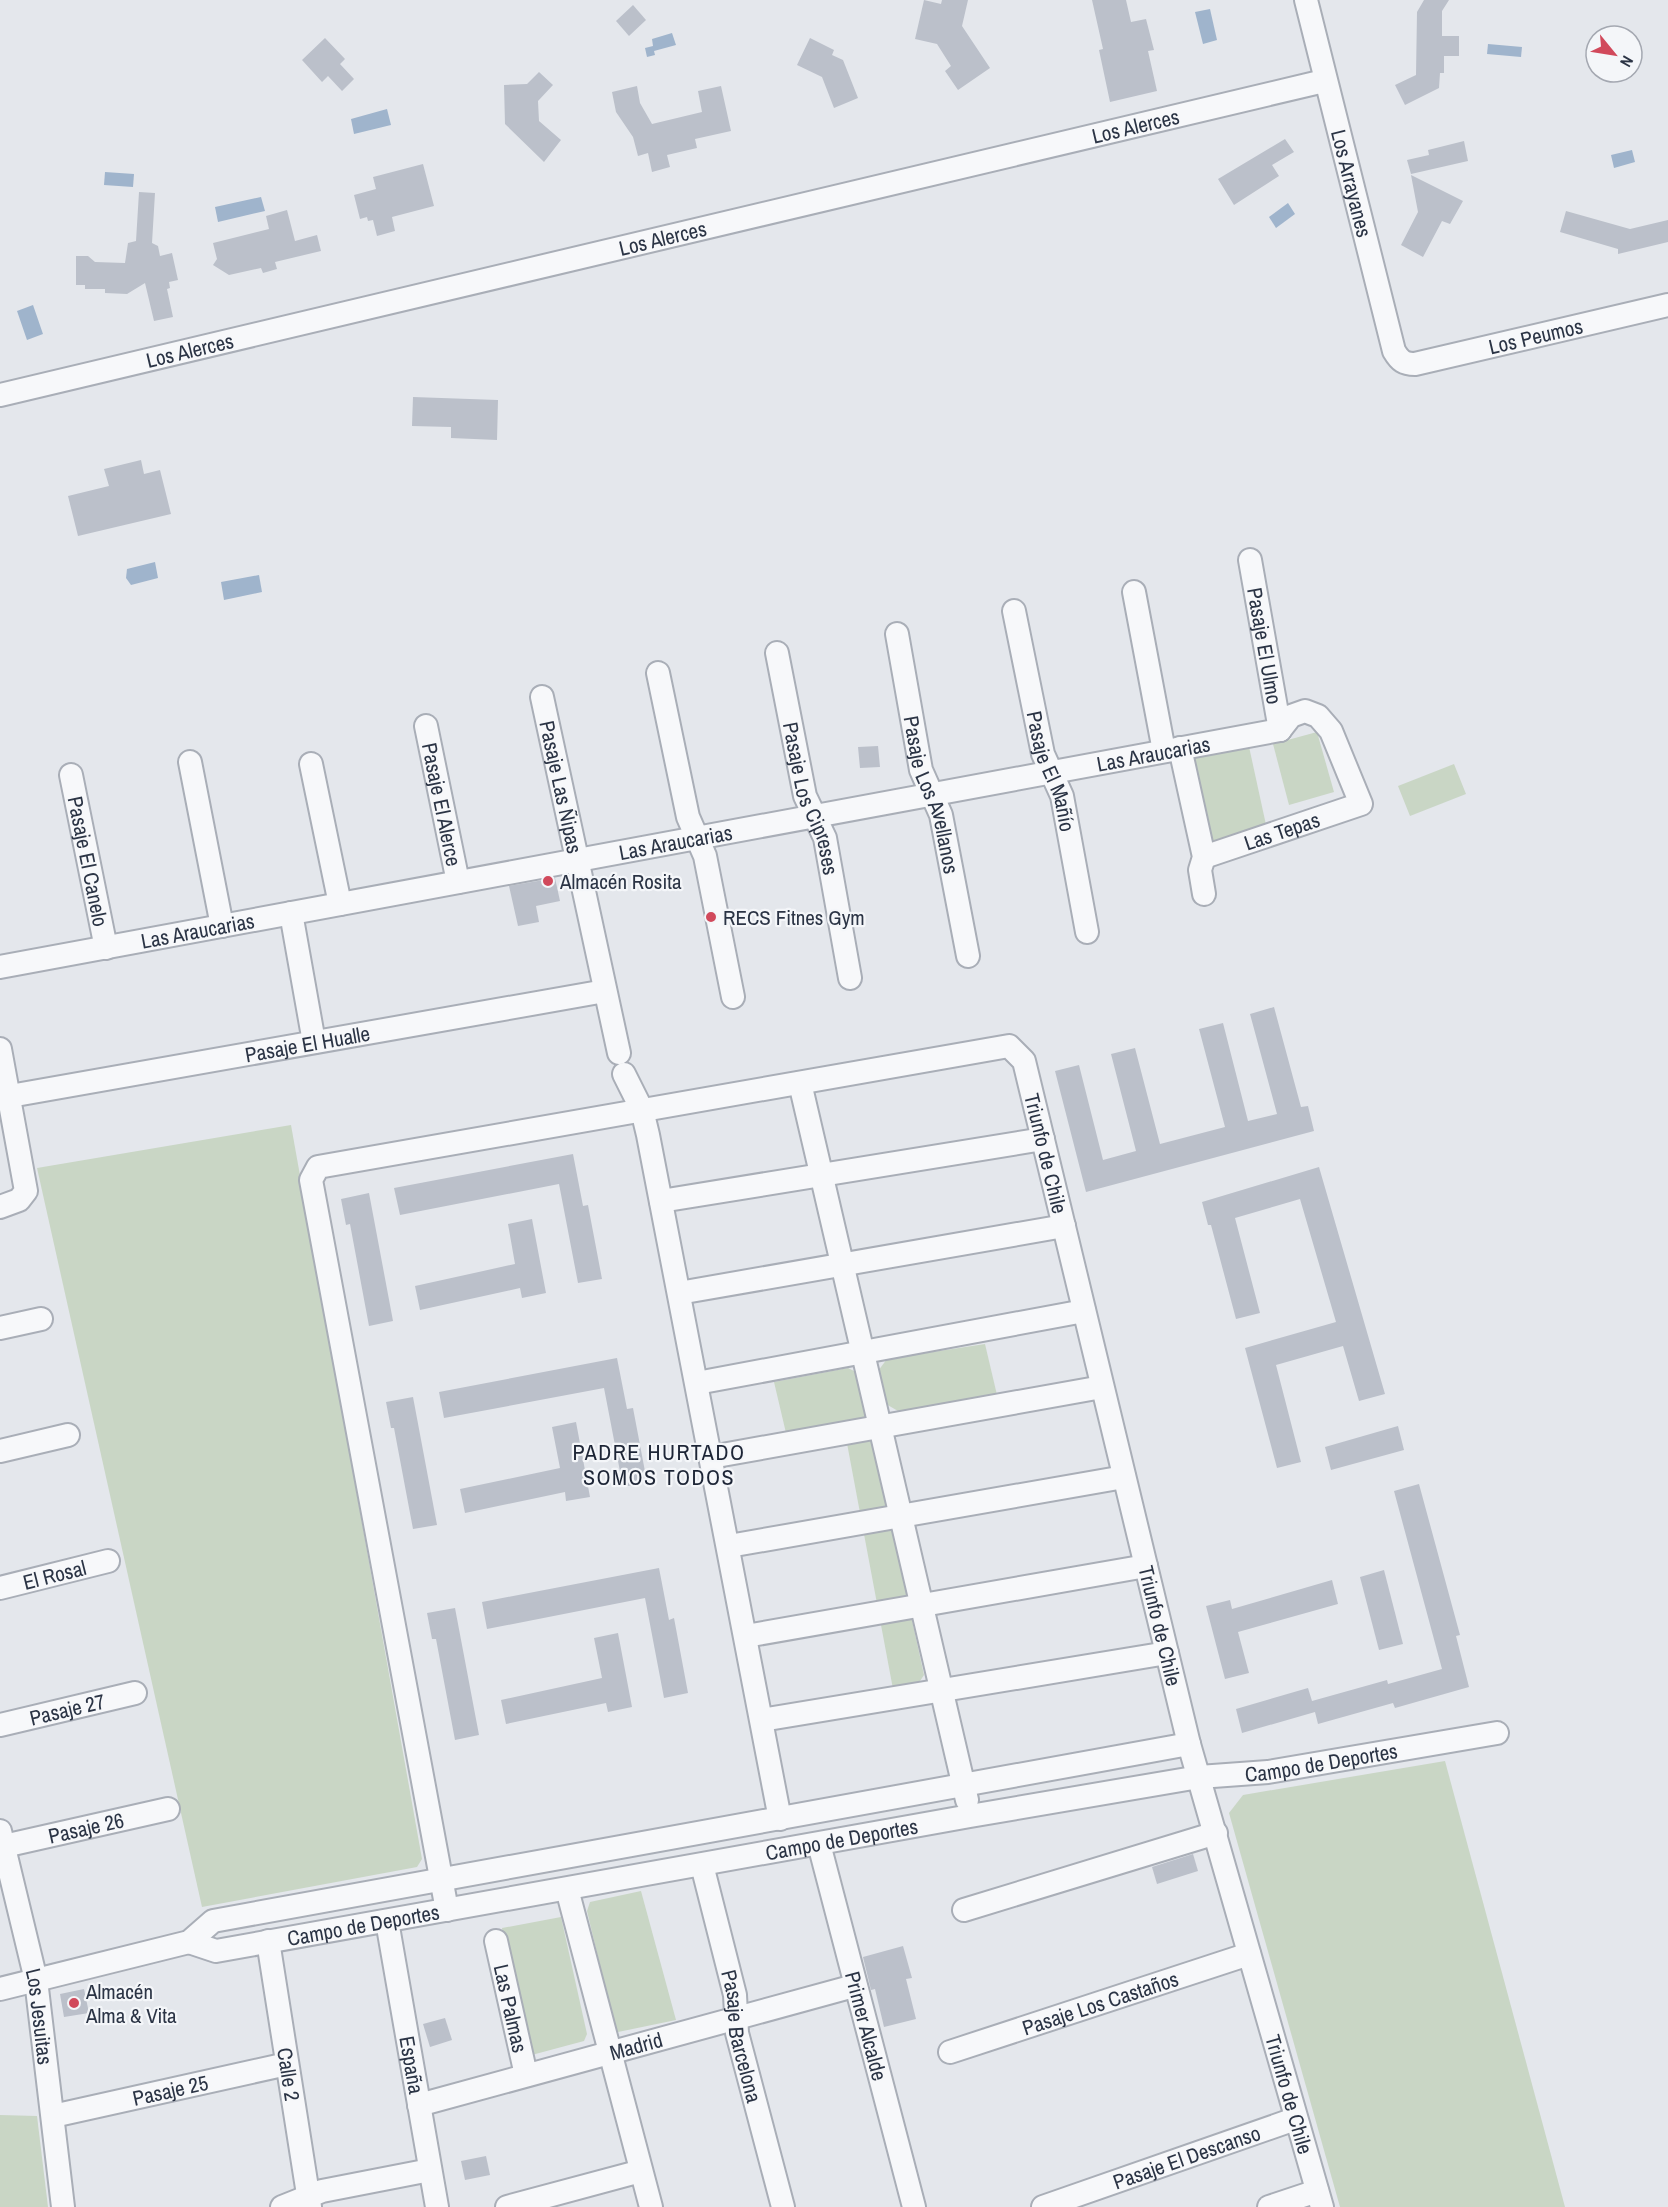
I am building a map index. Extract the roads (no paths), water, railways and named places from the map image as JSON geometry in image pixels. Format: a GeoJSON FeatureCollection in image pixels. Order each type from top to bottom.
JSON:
{"type":"FeatureCollection","features":[{"type":"Feature","properties":{"kind":"street","name":"Los Arrayanes"},"geometry":{"type":"LineString","coordinates":[[1306,0],[1324,81],[1394,351],[1403,363]]}},
{"type":"Feature","properties":{"kind":"street","name":"Los Alerces"},"geometry":{"type":"LineString","coordinates":[[0,394],[1324,81]]}},
{"type":"Feature","properties":{"kind":"street","name":"Los Peumos"},"geometry":{"type":"LineString","coordinates":[[1403,363],[1415,364],[1668,304]]}},
{"type":"Feature","properties":{"kind":"street","name":"Pasaje El Ulmo"},"geometry":{"type":"LineString","coordinates":[[1250,560],[1280,730]]}},
{"type":"Feature","properties":{"kind":"street"},"geometry":{"type":"LineString","coordinates":[[1134,592],[1172,750],[1204,857],[1200,870],[1204,894]]}},
{"type":"Feature","properties":{"kind":"street","name":"Pasaje El Mañío"},"geometry":{"type":"LineString","coordinates":[[1014,611],[1043,754],[1062,796],[1087,933]]}},
{"type":"Feature","properties":{"kind":"street","name":"Pasaje Los Avellanos"},"geometry":{"type":"LineString","coordinates":[[897,634],[921,770],[941,815],[968,956]]}},
{"type":"Feature","properties":{"kind":"street","name":"Pasaje Los Cipreses"},"geometry":{"type":"LineString","coordinates":[[777,653],[805,796],[825,838],[850,978]]}},
{"type":"Feature","properties":{"kind":"street"},"geometry":{"type":"LineString","coordinates":[[658,673],[688,817],[705,856],[733,998]]}},
{"type":"Feature","properties":{"kind":"street","name":"Pasaje Las Ñipas"},"geometry":{"type":"LineString","coordinates":[[542,697],[572,846],[578,860],[621,1063],[642,1110],[729,1546],[780,1819]]}},
{"type":"Feature","properties":{"kind":"street","name":"Las Tepas"},"geometry":{"type":"LineString","coordinates":[[1204,857],[1361,804],[1325,722],[1305,711],[1291,716],[1280,730]]}},
{"type":"Feature","properties":{"kind":"street","name":"Pasaje El Alerce"},"geometry":{"type":"LineString","coordinates":[[426,726],[458,882]]}},
{"type":"Feature","properties":{"kind":"street","name":"Las Araucarias"},"geometry":{"type":"LineString","coordinates":[[0,967],[1280,730]]}},
{"type":"Feature","properties":{"kind":"street"},"geometry":{"type":"LineString","coordinates":[[190,762],[222,926]]}},
{"type":"Feature","properties":{"kind":"street"},"geometry":{"type":"LineString","coordinates":[[311,764],[340,904]]}},
{"type":"Feature","properties":{"kind":"street","name":"Pasaje El Canelo"},"geometry":{"type":"LineString","coordinates":[[71,775],[106,948]]}},
{"type":"Feature","properties":{"kind":"street"},"geometry":{"type":"LineString","coordinates":[[291,913],[314,1042]]}},
{"type":"Feature","properties":{"kind":"street","name":"Pasaje El Hualle"},"geometry":{"type":"LineString","coordinates":[[10,1096],[605,991]]}},
{"type":"Feature","properties":{"kind":"street","name":"Triunfo de Chile"},"geometry":{"type":"LineString","coordinates":[[800,1083],[1009,1046],[1024,1061],[1189,1744],[1319,2199]]}},
{"type":"Feature","properties":{"kind":"street"},"geometry":{"type":"LineString","coordinates":[[0,1049],[26,1191],[19,1200],[0,1207]]}},
{"type":"Feature","properties":{"kind":"street"},"geometry":{"type":"LineString","coordinates":[[447,1910],[312,1180],[318,1167],[800,1083],[970,1816]]}},
{"type":"Feature","properties":{"kind":"street"},"geometry":{"type":"LineString","coordinates":[[661,1201],[1043,1139]]}},
{"type":"Feature","properties":{"kind":"street"},"geometry":{"type":"LineString","coordinates":[[679,1293],[1064,1226]]}},
{"type":"Feature","properties":{"kind":"street"},"geometry":{"type":"LineString","coordinates":[[697,1383],[1084,1311]]}},
{"type":"Feature","properties":{"kind":"street"},"geometry":{"type":"LineString","coordinates":[[0,1328],[41,1318]]}},
{"type":"Feature","properties":{"kind":"street"},"geometry":{"type":"LineString","coordinates":[[711,1457],[1102,1387]]}},
{"type":"Feature","properties":{"kind":"street"},"geometry":{"type":"LineString","coordinates":[[0,1451],[68,1435]]}},
{"type":"Feature","properties":{"kind":"street"},"geometry":{"type":"LineString","coordinates":[[729,1546],[1124,1477]]}},
{"type":"Feature","properties":{"kind":"street","name":"El Rosal"},"geometry":{"type":"LineString","coordinates":[[0,1588],[108,1561]]}},
{"type":"Feature","properties":{"kind":"street"},"geometry":{"type":"LineString","coordinates":[[746,1636],[1146,1566]]}},
{"type":"Feature","properties":{"kind":"street"},"geometry":{"type":"LineString","coordinates":[[762,1720],[1167,1653]]}},
{"type":"Feature","properties":{"kind":"street","name":"Pasaje 27"},"geometry":{"type":"LineString","coordinates":[[0,1725],[135,1693]]}},
{"type":"Feature","properties":{"kind":"street","name":"Campo de Deportes"},"geometry":{"type":"LineString","coordinates":[[189,1942],[216,1952],[970,1816],[1199,1777],[1268,1772],[1497,1733]]}},
{"type":"Feature","properties":{"kind":"street","name":"Campo de Deportes"},"geometry":{"type":"LineString","coordinates":[[0,1989],[189,1942],[213,1921],[441,1878],[964,1787],[1189,1744]]}},
{"type":"Feature","properties":{"kind":"street","name":"Pasaje 26"},"geometry":{"type":"LineString","coordinates":[[2,1838],[168,1809]]}},
{"type":"Feature","properties":{"kind":"street"},"geometry":{"type":"LineString","coordinates":[[964,1910],[1216,1833]]}},
{"type":"Feature","properties":{"kind":"street","name":"Los Jesuitas"},"geometry":{"type":"LineString","coordinates":[[2,1838],[36,1980],[63,2207]]}},
{"type":"Feature","properties":{"kind":"street","name":"Primer Alcalde"},"geometry":{"type":"LineString","coordinates":[[819,1844],[914,2207]]}},
{"type":"Feature","properties":{"kind":"street","name":"Pasaje Barcelona"},"geometry":{"type":"LineString","coordinates":[[702,1865],[735,1995],[736,2019],[783,2207]]}},
{"type":"Feature","properties":{"kind":"street"},"geometry":{"type":"LineString","coordinates":[[567,1889],[651,2207]]}},
{"type":"Feature","properties":{"kind":"street","name":"España"},"geometry":{"type":"LineString","coordinates":[[387,1921],[437,2207]]}},
{"type":"Feature","properties":{"kind":"street","name":"Calle 2"},"geometry":{"type":"LineString","coordinates":[[268,1941],[309,2202]]}},
{"type":"Feature","properties":{"kind":"street","name":"Las Palmas"},"geometry":{"type":"LineString","coordinates":[[496,1941],[526,2075]]}},
{"type":"Feature","properties":{"kind":"street","name":"Pasaje Los Castaños"},"geometry":{"type":"LineString","coordinates":[[951,2052],[1249,1954]]}},
{"type":"Feature","properties":{"kind":"street","name":"Madrid"},"geometry":{"type":"LineString","coordinates":[[419,2105],[855,1986]]}},
{"type":"Feature","properties":{"kind":"street","name":"Pasaje 25"},"geometry":{"type":"LineString","coordinates":[[53,2116],[287,2064]]}},
{"type":"Feature","properties":{"kind":"street","name":"Pasaje El Descanso"},"geometry":{"type":"LineString","coordinates":[[1043,2207],[1295,2119]]}},
{"type":"Feature","properties":{"kind":"street"},"geometry":{"type":"LineString","coordinates":[[282,2207],[309,2202],[322,2191],[430,2170]]}},
{"type":"Feature","properties":{"kind":"street"},"geometry":{"type":"LineString","coordinates":[[507,2207],[641,2171]]}},
{"type":"Feature","properties":{"kind":"street"},"geometry":{"type":"LineString","coordinates":[[1269,2207],[1319,2199]]}},
{"type":"Feature","properties":{"kind":"water"},"geometry":{"type":"Polygon","coordinates":[[[1210,9],[1217,40],[1203,44],[1195,12],[1210,9]]]}},
{"type":"Feature","properties":{"kind":"water"},"geometry":{"type":"Polygon","coordinates":[[[672,33],[676,45],[654,51],[655,55],[647,57],[645,48],[653,46],[652,39],[672,33]]]}},
{"type":"Feature","properties":{"kind":"water"},"geometry":{"type":"Polygon","coordinates":[[[1488,44],[1522,47],[1521,57],[1487,54],[1488,44]]]}},
{"type":"Feature","properties":{"kind":"water"},"geometry":{"type":"Polygon","coordinates":[[[387,109],[391,125],[354,134],[351,119],[387,109]]]}},
{"type":"Feature","properties":{"kind":"water"},"geometry":{"type":"Polygon","coordinates":[[[1632,150],[1635,162],[1614,168],[1611,155],[1632,150]]]}},
{"type":"Feature","properties":{"kind":"water"},"geometry":{"type":"Polygon","coordinates":[[[105,172],[134,174],[133,187],[104,185],[105,172]]]}},
{"type":"Feature","properties":{"kind":"water"},"geometry":{"type":"Polygon","coordinates":[[[261,197],[265,211],[218,222],[215,207],[261,197]]]}},
{"type":"Feature","properties":{"kind":"water"},"geometry":{"type":"Polygon","coordinates":[[[1288,203],[1295,214],[1276,228],[1269,217],[1288,203]]]}},
{"type":"Feature","properties":{"kind":"water"},"geometry":{"type":"Polygon","coordinates":[[[33,305],[43,334],[27,340],[17,311],[33,305]]]}},
{"type":"Feature","properties":{"kind":"water"},"geometry":{"type":"Polygon","coordinates":[[[155,562],[158,578],[131,585],[126,578],[127,569],[155,562]]]}},
{"type":"Feature","properties":{"kind":"water"},"geometry":{"type":"Polygon","coordinates":[[[259,575],[262,592],[224,600],[221,582],[259,575]]]}},
{"type":"Feature","properties":{"kind":"place","name":"Almacén Rosita"},"geometry":{"type":"Point","coordinates":[548,881]}},
{"type":"Feature","properties":{"kind":"place","name":"RECS Fitnes Gym"},"geometry":{"type":"Point","coordinates":[711,917]}},
{"type":"Feature","properties":{"kind":"place","name":"Almacén Alma & Vita"},"geometry":{"type":"Point","coordinates":[74,2003]}},
{"type":"Feature","properties":{"kind":"district","name":"PADRE HURTADO SOMOS TODOS"},"geometry":{"type":"Point","coordinates":[659,1464]}}]}
